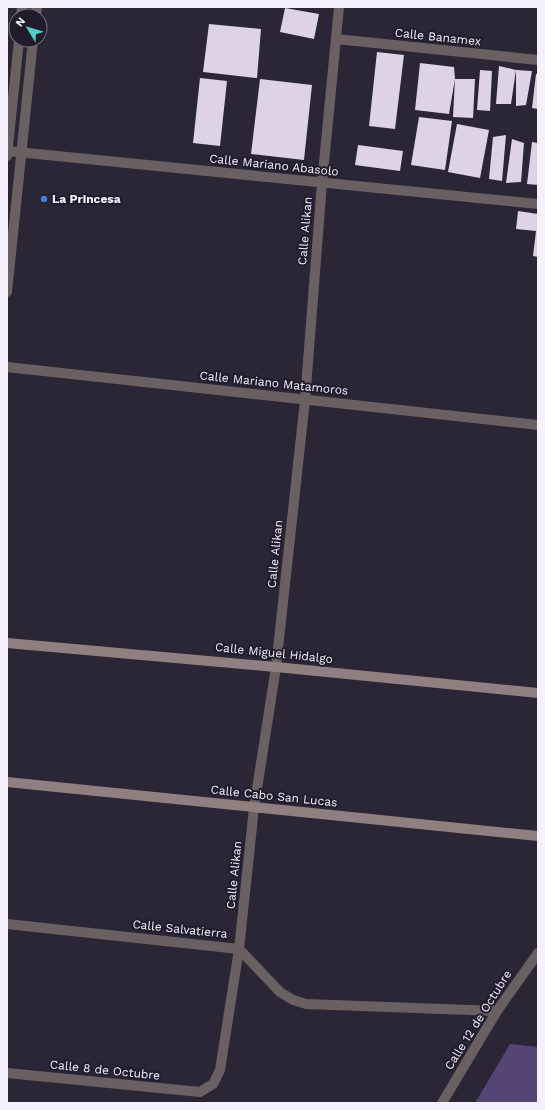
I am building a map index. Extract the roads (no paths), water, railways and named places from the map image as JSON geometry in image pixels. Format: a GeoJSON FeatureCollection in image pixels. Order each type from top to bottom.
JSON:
{"type":"FeatureCollection","features":[{"type":"Feature","properties":{"kind":"main road","name":"Calle Miguel Hidalgo"},"geometry":{"type":"LineString","coordinates":[[7,643],[276,666],[538,693]]}},
{"type":"Feature","properties":{"kind":"main road","name":"Calle Cabo San Lucas"},"geometry":{"type":"LineString","coordinates":[[7,782],[538,836]]}},
{"type":"Feature","properties":{"kind":"street","name":"Calle Alikan"},"geometry":{"type":"LineString","coordinates":[[200,1092],[213,1084],[220,1070],[239,948],[254,808],[276,666],[305,400],[322,183],[339,7]]}},
{"type":"Feature","properties":{"kind":"street","name":"Calle Banamex"},"geometry":{"type":"LineString","coordinates":[[336,39],[538,60]]}},
{"type":"Feature","properties":{"kind":"street"},"geometry":{"type":"LineString","coordinates":[[7,156],[18,48]]}},
{"type":"Feature","properties":{"kind":"street"},"geometry":{"type":"LineString","coordinates":[[7,292],[32,48]]}},
{"type":"Feature","properties":{"kind":"street","name":"Calle Mariano Abasolo"},"geometry":{"type":"LineString","coordinates":[[7,151],[538,204]]}},
{"type":"Feature","properties":{"kind":"street","name":"Calle Mariano Matamoros"},"geometry":{"type":"LineString","coordinates":[[7,367],[538,425]]}},
{"type":"Feature","properties":{"kind":"street","name":"Calle Salvatierra"},"geometry":{"type":"LineString","coordinates":[[7,924],[239,948],[280,992],[292,1000],[306,1004],[497,1011]]}},
{"type":"Feature","properties":{"kind":"street","name":"Calle 12 de Octubre"},"geometry":{"type":"LineString","coordinates":[[442,1103],[497,1011],[538,953]]}},
{"type":"Feature","properties":{"kind":"street","name":"Calle 8 de Octubre"},"geometry":{"type":"LineString","coordinates":[[7,1073],[200,1092]]}},
{"type":"Feature","properties":{"kind":"place","name":"La Princesa"},"geometry":{"type":"Point","coordinates":[44,199]}}]}
